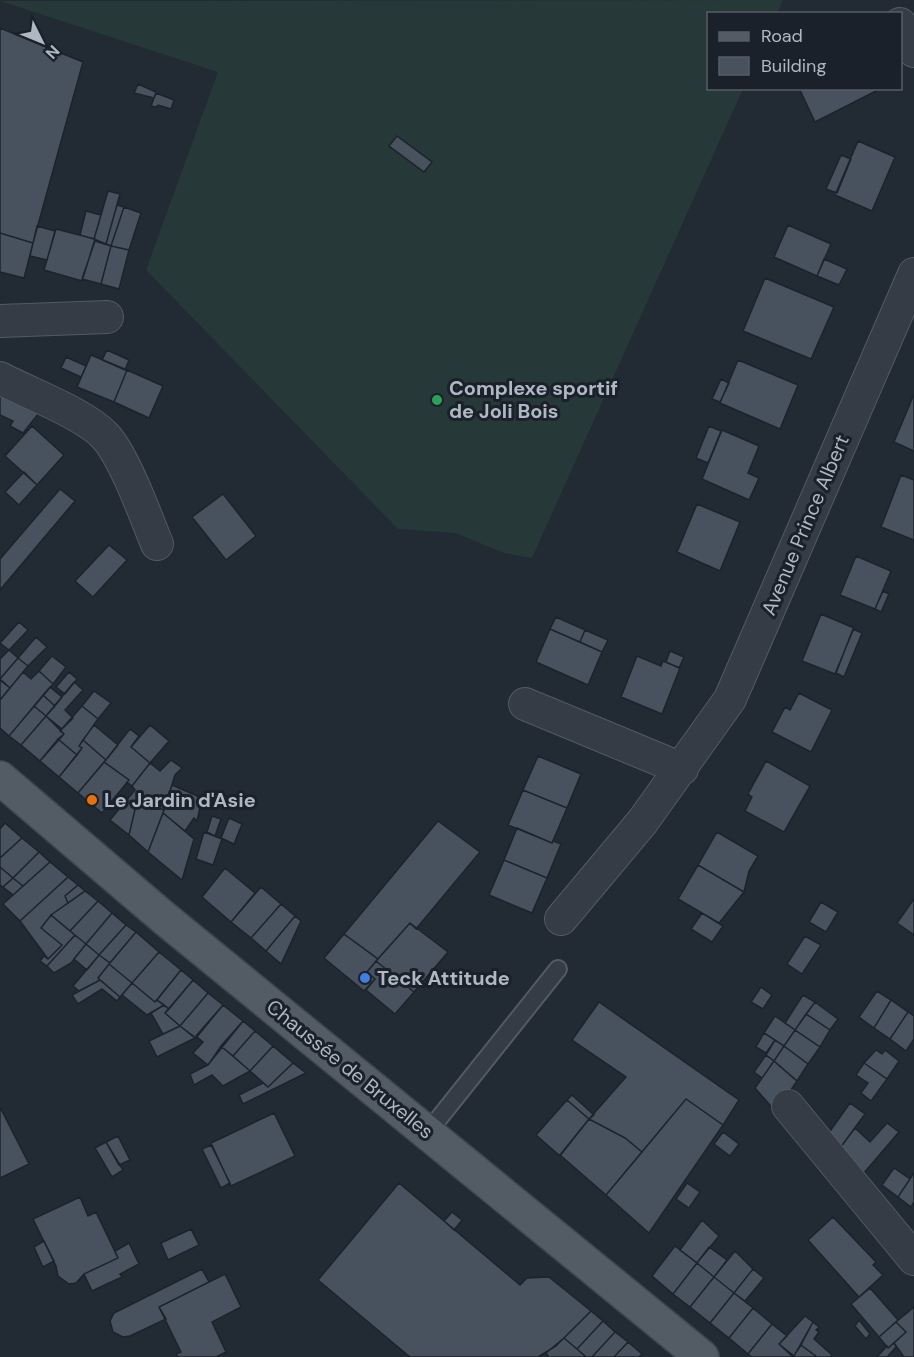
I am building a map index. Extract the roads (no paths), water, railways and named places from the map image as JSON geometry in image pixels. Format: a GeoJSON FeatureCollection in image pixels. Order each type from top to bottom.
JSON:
{"type":"FeatureCollection","features":[{"type":"Feature","properties":{"kind":"main road","name":"Chaussée de Bruxelles"},"geometry":{"type":"LineString","coordinates":[[0,778],[164,918],[702,1357]]}},
{"type":"Feature","properties":{"kind":"street"},"geometry":{"type":"LineString","coordinates":[[902,28],[914,51]]}},
{"type":"Feature","properties":{"kind":"street","name":"Avenue Prince Albert"},"geometry":{"type":"LineString","coordinates":[[561,919],[682,769],[730,699],[914,274]]}},
{"type":"Feature","properties":{"kind":"street"},"geometry":{"type":"LineString","coordinates":[[0,321],[107,317]]}},
{"type":"Feature","properties":{"kind":"street"},"geometry":{"type":"LineString","coordinates":[[0,378],[92,425],[106,437],[132,485],[158,544]]}},
{"type":"Feature","properties":{"kind":"street"},"geometry":{"type":"LineString","coordinates":[[525,704],[682,769]]}},
{"type":"Feature","properties":{"kind":"street"},"geometry":{"type":"LineString","coordinates":[[788,1106],[914,1259]]}},
{"type":"Feature","properties":{"kind":"lane"},"geometry":{"type":"LineString","coordinates":[[428,1132],[558,969]]}},
{"type":"Feature","properties":{"kind":"place","name":"Complexe sportif de Joli Bois"},"geometry":{"type":"Point","coordinates":[437,400]}},
{"type":"Feature","properties":{"kind":"place","name":"Le Jardin d'Asie"},"geometry":{"type":"Point","coordinates":[92,800]}},
{"type":"Feature","properties":{"kind":"place","name":"Teck Attitude"},"geometry":{"type":"Point","coordinates":[365,978]}}]}
